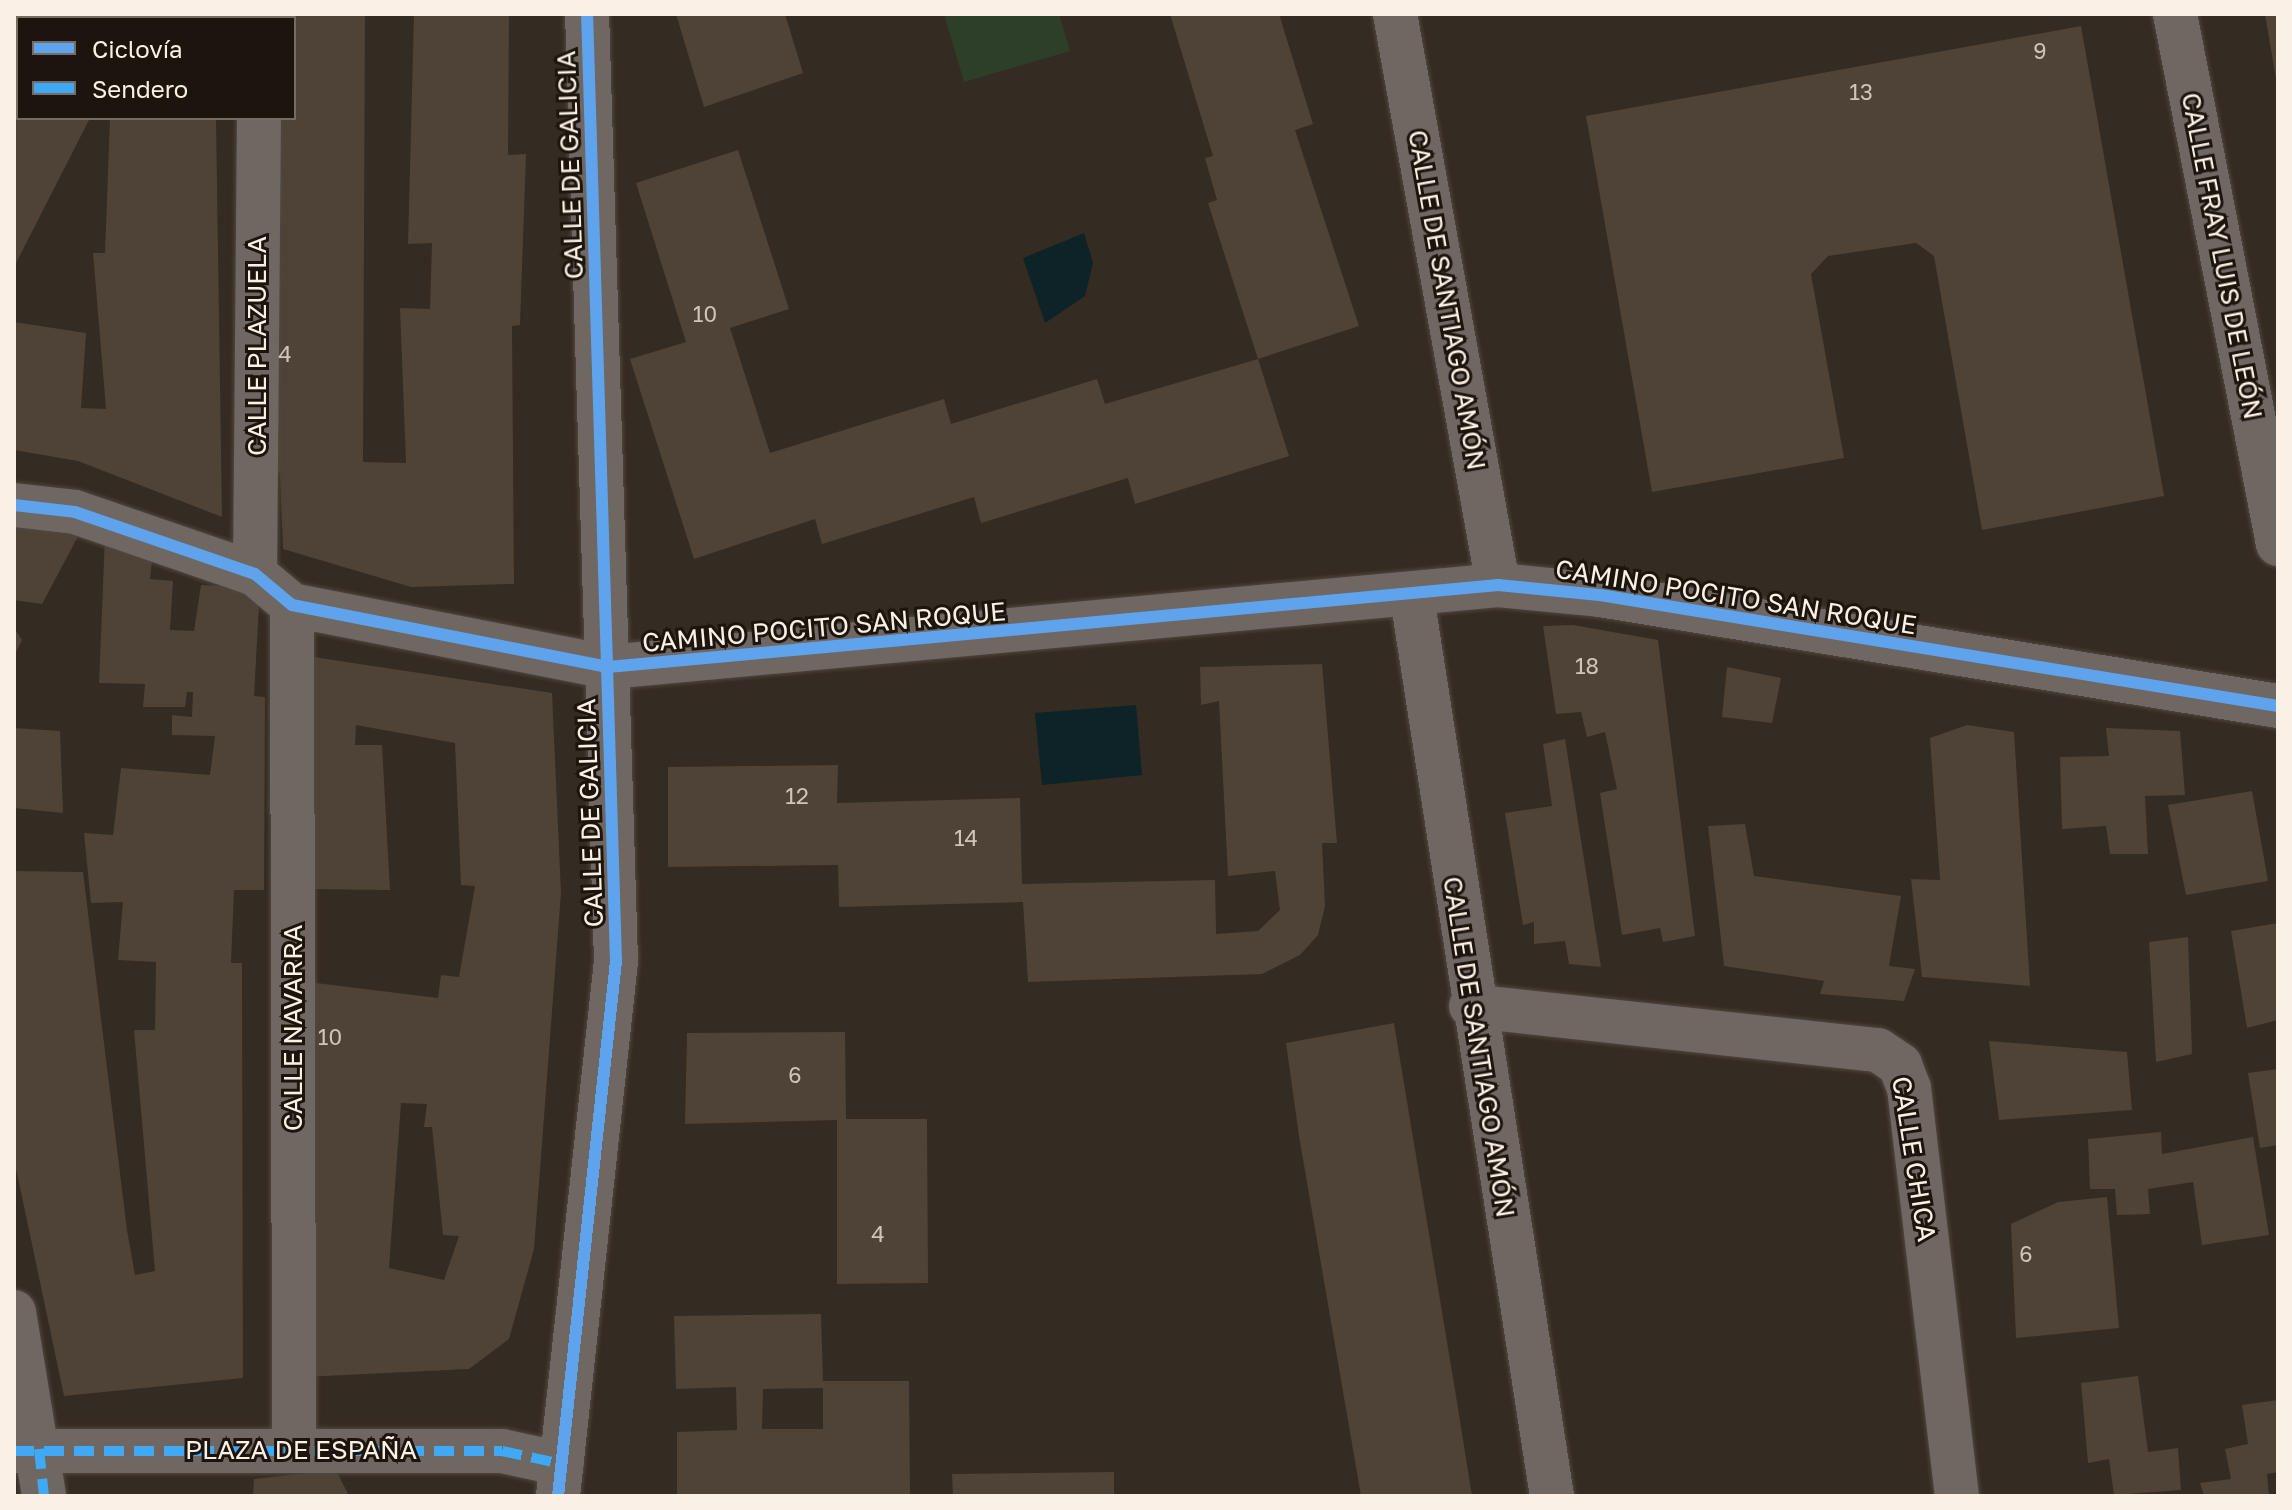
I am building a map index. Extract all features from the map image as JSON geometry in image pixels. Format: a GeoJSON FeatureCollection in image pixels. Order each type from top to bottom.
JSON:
{"type":"FeatureCollection","features":[{"type":"Feature","properties":{"kind":"street","name":"CALLE DE GALICIA"},"geometry":{"type":"LineString","coordinates":[[560,1480],[616,961],[587,14]]}},
{"type":"Feature","properties":{"kind":"street","name":"CALLE DE SANTIAGO AMÓN"},"geometry":{"type":"LineString","coordinates":[[1395,14],[1498,585]]}},
{"type":"Feature","properties":{"kind":"street","name":"CALLE FRAY LUIS DE LEÓN"},"geometry":{"type":"LineString","coordinates":[[2175,14],[2278,544]]}},
{"type":"Feature","properties":{"kind":"street","name":"CALLE PLAZUELA"},"geometry":{"type":"LineString","coordinates":[[255,574],[259,120]]}},
{"type":"Feature","properties":{"kind":"street","name":"CAMINO POCITO SAN ROQUE"},"geometry":{"type":"LineString","coordinates":[[14,505],[75,512],[255,574],[292,605],[608,667],[1412,597],[1498,585],[1600,595],[2278,706]]}},
{"type":"Feature","properties":{"kind":"street","name":"CALLE DE SANTIAGO AMÓN"},"geometry":{"type":"LineString","coordinates":[[1412,597],[1471,1006],[1552,1496]]}},
{"type":"Feature","properties":{"kind":"street","name":"CALLE NAVARRA"},"geometry":{"type":"LineString","coordinates":[[292,605],[294,1450]]}},
{"type":"Feature","properties":{"kind":"street","name":"CALLE CHICA"},"geometry":{"type":"LineString","coordinates":[[1471,1006],[1878,1050],[1900,1065],[1909,1088],[1957,1496]]}},
{"type":"Feature","properties":{"kind":"street"},"geometry":{"type":"LineString","coordinates":[[14,1312],[26,1450],[44,1496]]}},
{"type":"Feature","properties":{"kind":"street","name":"PLAZA DE ESPAÑA"},"geometry":{"type":"LineString","coordinates":[[26,1450],[502,1451],[560,1480]]}},
{"type":"Feature","properties":{"kind":"green space"},"geometry":{"type":"Polygon","coordinates":[[[944,14],[1059,14],[1070,51],[964,82],[944,14]]]}},
{"type":"Feature","properties":{"kind":"water"},"geometry":{"type":"Polygon","coordinates":[[[1084,233],[1093,263],[1085,296],[1045,323],[1023,258],[1084,233]]]}},
{"type":"Feature","properties":{"kind":"water"},"geometry":{"type":"Polygon","coordinates":[[[1136,705],[1142,775],[1042,785],[1035,713],[1136,705]]]}},
{"type":"Feature","properties":{"kind":"building"},"geometry":{"type":"Polygon","coordinates":[[[14,14],[217,14],[16,16],[16,120],[89,120],[14,267],[14,14]]]}},
{"type":"Feature","properties":{"kind":"building"},"geometry":{"type":"Polygon","coordinates":[[[268,14],[365,14],[363,462],[406,463],[400,308],[430,309],[432,243],[408,244],[414,14],[509,14],[508,155],[526,154],[520,325],[512,326],[514,584],[411,587],[283,549],[280,473],[265,472],[264,120],[296,120],[296,16],[268,14]]]}},
{"type":"Feature","properties":{"kind":"building"},"geometry":{"type":"Polygon","coordinates":[[[676,14],[785,14],[803,73],[704,107],[676,14]]]}},
{"type":"Feature","properties":{"kind":"building"},"geometry":{"type":"Polygon","coordinates":[[[1170,14],[1279,14],[1313,124],[1295,130],[1359,326],[1258,359],[1208,203],[1217,200],[1205,158],[1213,156],[1170,14]]]}},
{"type":"Feature","properties":{"kind":"building"},"geometry":{"type":"Polygon","coordinates":[[[2265,14],[2278,14],[2278,79],[2276,79],[2265,14]]]}},
{"type":"Feature","properties":{"kind":"building"},"geometry":{"type":"Polygon","coordinates":[[[2081,26],[2164,496],[1982,530],[1934,256],[1916,243],[1828,256],[1811,274],[1844,458],[1652,492],[1586,116],[2081,26]]]}},
{"type":"Feature","properties":{"kind":"building"},"geometry":{"type":"Polygon","coordinates":[[[110,120],[216,120],[222,517],[78,461],[14,450],[14,322],[86,333],[81,408],[106,409],[93,253],[105,253],[110,120]]]}},
{"type":"Feature","properties":{"kind":"building"},"geometry":{"type":"Polygon","coordinates":[[[738,150],[789,309],[730,328],[770,453],[944,399],[951,424],[1097,379],[1105,404],[1258,359],[1289,456],[1135,504],[1128,478],[981,523],[974,497],[822,544],[815,519],[694,559],[630,359],[686,342],[636,183],[738,150]]]}},
{"type":"Feature","properties":{"kind":"building"},"geometry":{"type":"Polygon","coordinates":[[[14,519],[83,527],[42,604],[14,600],[14,519]]]}},
{"type":"Feature","properties":{"kind":"building"},"geometry":{"type":"Polygon","coordinates":[[[105,536],[154,544],[150,579],[173,581],[170,630],[194,631],[201,585],[260,588],[254,696],[265,697],[264,890],[234,890],[231,963],[242,963],[243,1378],[64,1396],[14,1159],[14,871],[83,872],[135,1275],[155,1271],[134,1030],[155,1030],[156,962],[118,960],[123,902],[91,903],[84,833],[113,835],[121,768],[210,775],[215,736],[172,735],[172,715],[192,717],[193,692],[187,692],[185,707],[143,707],[145,684],[99,683],[105,536]]]}},
{"type":"Feature","properties":{"kind":"building"},"geometry":{"type":"Polygon","coordinates":[[[1573,625],[1658,640],[1695,936],[1663,942],[1660,928],[1622,935],[1600,793],[1617,789],[1605,732],[1587,737],[1581,712],[1556,714],[1543,626],[1573,625]]]}},
{"type":"Feature","properties":{"kind":"building"},"geometry":{"type":"Polygon","coordinates":[[[14,628],[22,640],[14,656],[14,628]]]}},
{"type":"Feature","properties":{"kind":"building"},"geometry":{"type":"Polygon","coordinates":[[[307,656],[552,693],[561,893],[534,1249],[509,1339],[469,1369],[304,1377],[308,982],[438,998],[441,975],[459,977],[475,886],[461,885],[455,743],[356,725],[355,745],[382,745],[390,890],[310,889],[307,656]],[[401,1103],[389,1268],[444,1280],[459,1236],[443,1235],[432,1127],[424,1127],[427,1104],[401,1103]]]}},
{"type":"Feature","properties":{"kind":"building"},"geometry":{"type":"Polygon","coordinates":[[[1322,664],[1337,843],[1322,843],[1325,906],[1318,935],[1300,955],[1262,974],[1028,982],[1023,902],[839,907],[838,865],[668,867],[668,767],[838,765],[837,803],[1020,798],[1022,884],[1215,880],[1216,934],[1258,931],[1280,910],[1275,871],[1228,876],[1219,701],[1201,705],[1200,667],[1322,664]]]}},
{"type":"Feature","properties":{"kind":"building"},"geometry":{"type":"Polygon","coordinates":[[[1727,667],[1781,678],[1772,723],[1722,717],[1727,667]]]}},
{"type":"Feature","properties":{"kind":"building"},"geometry":{"type":"Polygon","coordinates":[[[1967,725],[2014,732],[2030,986],[1922,977],[1911,879],[1940,880],[1930,738],[1967,725]]]}},
{"type":"Feature","properties":{"kind":"building"},"geometry":{"type":"Polygon","coordinates":[[[14,728],[60,731],[63,813],[14,808],[14,728]]]}},
{"type":"Feature","properties":{"kind":"building"},"geometry":{"type":"Polygon","coordinates":[[[2106,728],[2180,731],[2185,795],[2145,796],[2148,854],[2110,854],[2106,826],[2062,829],[2060,757],[2109,756],[2106,728]]]}},
{"type":"Feature","properties":{"kind":"building"},"geometry":{"type":"Polygon","coordinates":[[[1565,739],[1601,967],[1569,964],[1565,941],[1534,944],[1534,922],[1523,925],[1505,813],[1552,806],[1543,744],[1565,739]]]}},
{"type":"Feature","properties":{"kind":"building"},"geometry":{"type":"Polygon","coordinates":[[[2252,791],[2268,881],[2186,895],[2168,805],[2252,791]]]}},
{"type":"Feature","properties":{"kind":"building"},"geometry":{"type":"Polygon","coordinates":[[[1745,824],[1754,876],[1901,896],[1889,966],[1915,969],[1904,1001],[1820,994],[1824,981],[1724,966],[1708,826],[1745,824]]]}},
{"type":"Feature","properties":{"kind":"building"},"geometry":{"type":"Polygon","coordinates":[[[2278,923],[2278,1020],[2247,1028],[2231,931],[2278,923]]]}},
{"type":"Feature","properties":{"kind":"building"},"geometry":{"type":"Polygon","coordinates":[[[2188,937],[2192,1054],[2156,1062],[2149,942],[2188,937]]]}},
{"type":"Feature","properties":{"kind":"building"},"geometry":{"type":"Polygon","coordinates":[[[1394,1023],[1472,1496],[1361,1496],[1299,1136],[1286,1043],[1394,1023]]]}},
{"type":"Feature","properties":{"kind":"building"},"geometry":{"type":"Polygon","coordinates":[[[845,1032],[846,1119],[927,1119],[928,1283],[837,1284],[837,1120],[685,1124],[687,1033],[845,1032]]]}},
{"type":"Feature","properties":{"kind":"building"},"geometry":{"type":"Polygon","coordinates":[[[1989,1041],[2127,1052],[2132,1110],[1999,1120],[1989,1041]]]}},
{"type":"Feature","properties":{"kind":"building"},"geometry":{"type":"Polygon","coordinates":[[[2278,1069],[2278,1145],[2260,1148],[2248,1073],[2278,1069]]]}},
{"type":"Feature","properties":{"kind":"building"},"geometry":{"type":"Polygon","coordinates":[[[2161,1132],[2162,1154],[2253,1137],[2269,1235],[2202,1245],[2193,1182],[2148,1189],[2150,1214],[2117,1215],[2115,1189],[2090,1189],[2088,1139],[2161,1132]]]}},
{"type":"Feature","properties":{"kind":"building"},"geometry":{"type":"Polygon","coordinates":[[[2107,1197],[2119,1328],[2016,1338],[2011,1224],[2058,1202],[2107,1197]]]}},
{"type":"Feature","properties":{"kind":"building"},"geometry":{"type":"Polygon","coordinates":[[[821,1314],[823,1381],[909,1381],[910,1496],[677,1496],[677,1432],[737,1430],[736,1387],[676,1389],[674,1316],[821,1314]],[[823,1388],[763,1389],[762,1429],[823,1429],[823,1388]]]}},
{"type":"Feature","properties":{"kind":"building"},"geometry":{"type":"Polygon","coordinates":[[[2138,1376],[2148,1452],[2178,1448],[2181,1490],[2114,1495],[2109,1459],[2088,1463],[2081,1383],[2138,1376]]]}},
{"type":"Feature","properties":{"kind":"building"},"geometry":{"type":"Polygon","coordinates":[[[2278,1400],[2278,1472],[2267,1474],[2269,1496],[2204,1496],[2200,1483],[2231,1479],[2225,1449],[2248,1444],[2242,1405],[2278,1400]]]}},
{"type":"Feature","properties":{"kind":"building"},"geometry":{"type":"Polygon","coordinates":[[[336,1470],[349,1496],[253,1496],[254,1479],[336,1470]]]}},
{"type":"Feature","properties":{"kind":"building"},"geometry":{"type":"Polygon","coordinates":[[[1114,1472],[1114,1496],[953,1496],[952,1474],[1114,1472]]]}},
{"type":"Feature","properties":{"kind":"marked path"},"geometry":{"type":"LineString","coordinates":[[39,1449],[44,1496]]}},
{"type":"Feature","properties":{"kind":"marked path"},"geometry":{"type":"LineString","coordinates":[[14,1451],[502,1451],[562,1464]]}},
{"type":"Feature","properties":{"kind":"cycle path"},"geometry":{"type":"LineString","coordinates":[[558,1496],[616,961],[587,14]]}},
{"type":"Feature","properties":{"kind":"cycle path"},"geometry":{"type":"LineString","coordinates":[[14,505],[75,512],[255,574],[292,605],[608,667],[1498,585],[1600,595],[2278,706]]}}]}
